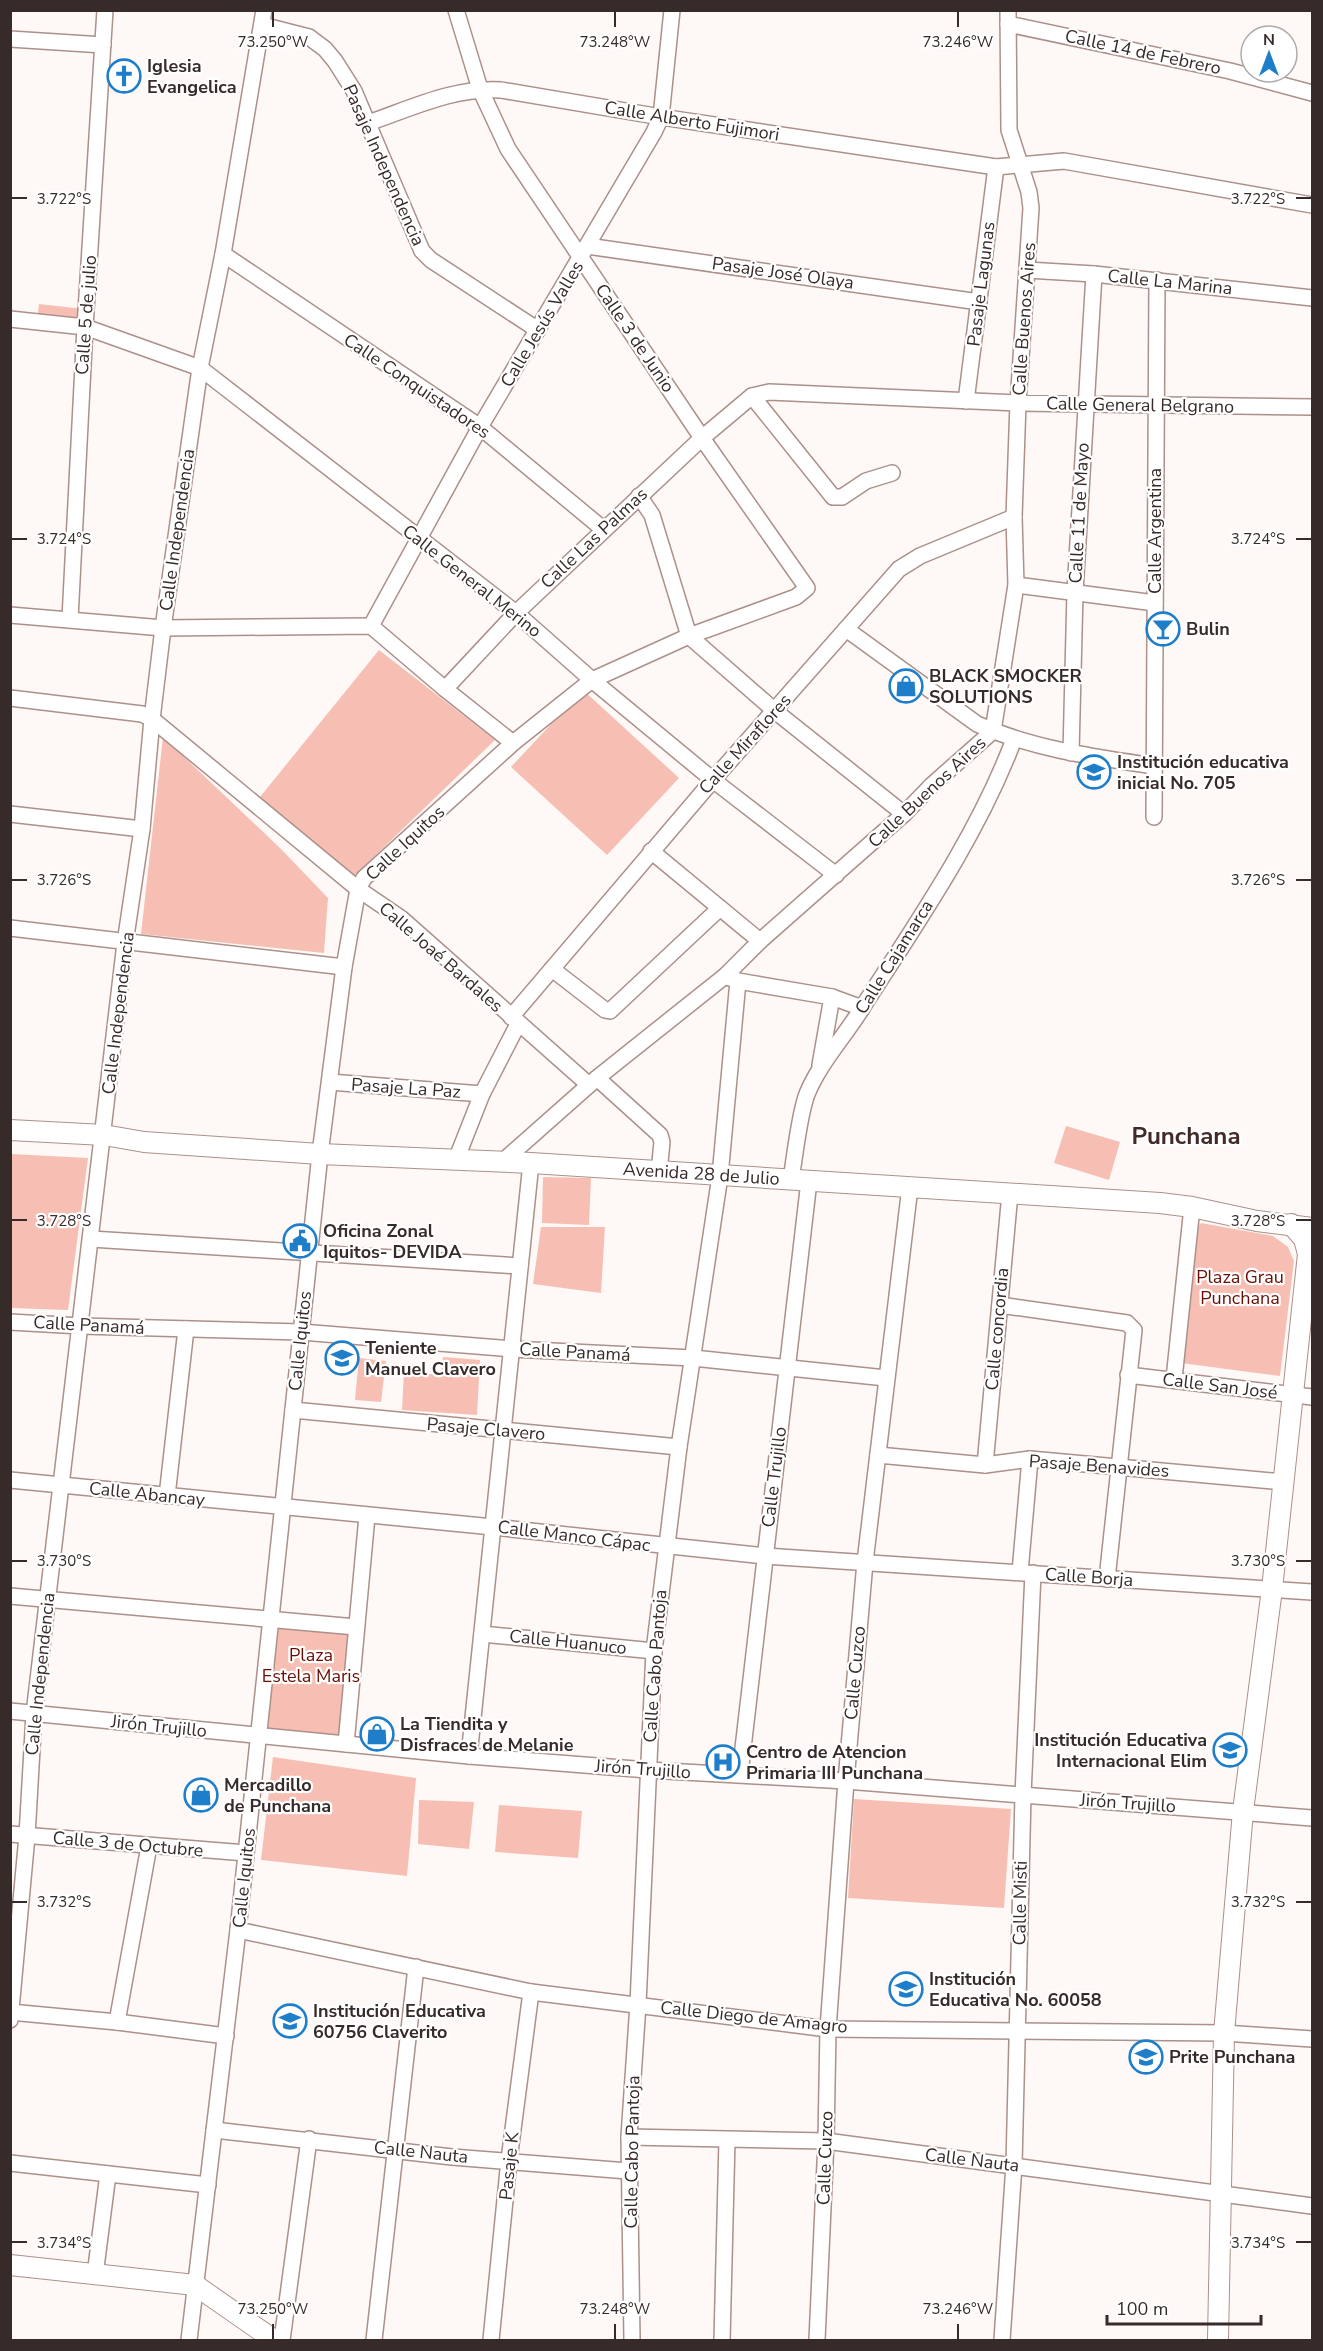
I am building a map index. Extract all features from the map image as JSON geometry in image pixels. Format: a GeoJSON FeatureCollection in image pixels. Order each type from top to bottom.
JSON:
{"type":"FeatureCollection","features":[{"type":"Feature","properties":{"kind":"main road","name":"Avenida 28 de Julio"},"geometry":{"type":"LineString","coordinates":[[10,1130],[103,1140],[320,1154],[531,1163],[1010,1193],[1192,1207],[1257,1221],[1274,1231],[1305,1233]]}},
{"type":"Feature","properties":{"kind":"main road","name":"Avenida 28 de Julio"},"geometry":{"type":"LineString","coordinates":[[10,1142],[103,1140]]}},
{"type":"Feature","properties":{"kind":"main road"},"geometry":{"type":"LineString","coordinates":[[1218,2340],[1219,2194],[1224,2033],[1243,1811],[1284,1482],[1303,1396],[1308,1254],[1305,1233]]}},
{"type":"Feature","properties":{"kind":"main road"},"geometry":{"type":"LineString","coordinates":[[10,2265],[195,2285],[274,2340]]}},
{"type":"Feature","properties":{"kind":"street","name":"Calle 5 de julio"},"geometry":{"type":"LineString","coordinates":[[70,619],[105,10]]}},
{"type":"Feature","properties":{"kind":"street","name":"Calle 3 de Junio"},"geometry":{"type":"LineString","coordinates":[[456,10],[480,88],[508,149],[584,253],[702,438],[807,588]]}},
{"type":"Feature","properties":{"kind":"street","name":"Calle Jesús Valles"},"geometry":{"type":"LineString","coordinates":[[371,626],[417,538],[480,427],[654,132],[660,117],[672,10]]}},
{"type":"Feature","properties":{"kind":"street","name":"Calle 14 de Febrero"},"geometry":{"type":"LineString","coordinates":[[1008,17],[1312,93]]}},
{"type":"Feature","properties":{"kind":"street","name":"Calle Buenos Aires"},"geometry":{"type":"LineString","coordinates":[[502,1162],[593,1081],[732,978],[760,941],[904,814],[932,785],[993,731],[1016,585],[1014,517],[1018,403],[1031,208],[1029,192],[1009,130],[1008,17]]}},
{"type":"Feature","properties":{"kind":"street","name":"Pasaje Independencia"},"geometry":{"type":"LineString","coordinates":[[263,18],[309,37],[326,49],[335,61],[354,91],[422,251],[430,260],[538,330]]}},
{"type":"Feature","properties":{"kind":"street","name":"Calle Independencia"},"geometry":{"type":"LineString","coordinates":[[11,2015],[27,1836],[34,1714],[125,943],[142,829],[163,628],[200,368],[223,254],[263,18]]}},
{"type":"Feature","properties":{"kind":"street"},"geometry":{"type":"LineString","coordinates":[[10,39],[103,45]]}},
{"type":"Feature","properties":{"kind":"street","name":"Calle Alberto Fujimori"},"geometry":{"type":"LineString","coordinates":[[368,123],[453,93],[480,88],[996,166],[1064,161],[1312,205]]}},
{"type":"Feature","properties":{"kind":"street","name":"Pasaje Lagunas"},"geometry":{"type":"LineString","coordinates":[[966,401],[996,166]]}},
{"type":"Feature","properties":{"kind":"street","name":"Pasaje José Olaya"},"geometry":{"type":"LineString","coordinates":[[584,253],[762,269],[979,302]]}},
{"type":"Feature","properties":{"kind":"street","name":"Calle Conquistadores"},"geometry":{"type":"LineString","coordinates":[[223,254],[480,427],[603,529]]}},
{"type":"Feature","properties":{"kind":"street","name":"Calle La Marina"},"geometry":{"type":"LineString","coordinates":[[1027,270],[1157,280],[1312,298]]}},
{"type":"Feature","properties":{"kind":"street","name":"Calle 11 de Mayo"},"geometry":{"type":"LineString","coordinates":[[1071,753],[1075,592],[1094,274]]}},
{"type":"Feature","properties":{"kind":"street","name":"Calle Argentina"},"geometry":{"type":"LineString","coordinates":[[1154,817],[1157,280]]}},
{"type":"Feature","properties":{"kind":"street","name":"Calle General Merino"},"geometry":{"type":"LineString","coordinates":[[10,319],[85,327],[200,368],[516,613],[592,680],[713,780],[836,875]]}},
{"type":"Feature","properties":{"kind":"street","name":"Calle General Belgrano"},"geometry":{"type":"LineString","coordinates":[[752,396],[769,392],[1085,405],[1312,407]]}},
{"type":"Feature","properties":{"kind":"street"},"geometry":{"type":"LineString","coordinates":[[752,396],[833,497],[837,499],[866,480],[892,473]]}},
{"type":"Feature","properties":{"kind":"street","name":"Calle Las Palmas"},"geometry":{"type":"LineString","coordinates":[[445,689],[516,613],[603,529],[702,438],[752,396]]}},
{"type":"Feature","properties":{"kind":"street"},"geometry":{"type":"LineString","coordinates":[[639,496],[652,515],[689,636],[775,711],[904,814]]}},
{"type":"Feature","properties":{"kind":"street","name":"Calle Miraflores"},"geometry":{"type":"LineString","coordinates":[[456,1160],[515,1020],[552,969],[651,851],[899,569],[920,556],[1014,517]]}},
{"type":"Feature","properties":{"kind":"street"},"geometry":{"type":"LineString","coordinates":[[1016,585],[1155,603]]}},
{"type":"Feature","properties":{"kind":"street","name":"Calle Iquitos"},"geometry":{"type":"LineString","coordinates":[[189,2340],[260,1736],[320,1154],[344,967],[358,889],[364,878],[513,743],[592,680],[689,636],[796,597],[807,588]]}},
{"type":"Feature","properties":{"kind":"street"},"geometry":{"type":"LineString","coordinates":[[10,615],[163,628],[371,626],[513,743]]}},
{"type":"Feature","properties":{"kind":"street"},"geometry":{"type":"LineString","coordinates":[[846,628],[977,724],[1014,739],[1071,753],[1154,766]]}},
{"type":"Feature","properties":{"kind":"street"},"geometry":{"type":"LineString","coordinates":[[10,698],[142,714],[152,719]]}},
{"type":"Feature","properties":{"kind":"street","name":"Calle Joaé Bardales"},"geometry":{"type":"LineString","coordinates":[[152,719],[358,889],[402,919],[515,1020],[660,1135],[662,1142],[659,1172]]}},
{"type":"Feature","properties":{"kind":"street","name":"Calle Cajamarca"},"geometry":{"type":"LineString","coordinates":[[800,1180],[807,1095],[819,1071],[862,1008],[969,837],[1002,771],[1014,739]]}},
{"type":"Feature","properties":{"kind":"street"},"geometry":{"type":"LineString","coordinates":[[10,813],[142,829]]}},
{"type":"Feature","properties":{"kind":"street"},"geometry":{"type":"LineString","coordinates":[[651,851],[760,941]]}},
{"type":"Feature","properties":{"kind":"street"},"geometry":{"type":"LineString","coordinates":[[552,969],[605,1010],[610,1011],[720,908]]}},
{"type":"Feature","properties":{"kind":"street"},"geometry":{"type":"LineString","coordinates":[[10,928],[344,967]]}},
{"type":"Feature","properties":{"kind":"street"},"geometry":{"type":"LineString","coordinates":[[732,978],[832,997],[862,1008]]}},
{"type":"Feature","properties":{"kind":"street","name":"Calle Cabo Pantoja"},"geometry":{"type":"LineString","coordinates":[[632,2340],[629,2137],[638,2004],[654,1651],[679,1447],[720,1176],[732,978]]}},
{"type":"Feature","properties":{"kind":"street"},"geometry":{"type":"LineString","coordinates":[[819,1071],[832,997]]}},
{"type":"Feature","properties":{"kind":"street","name":"Pasaje La Paz"},"geometry":{"type":"LineString","coordinates":[[330,1083],[482,1094]]}},
{"type":"Feature","properties":{"kind":"street"},"geometry":{"type":"LineString","coordinates":[[469,1756],[531,1163]]}},
{"type":"Feature","properties":{"kind":"street","name":"Calle Trujillo"},"geometry":{"type":"LineString","coordinates":[[740,1774],[787,1368],[800,1180]]}},
{"type":"Feature","properties":{"kind":"street","name":"Calle Cuzco"},"geometry":{"type":"LineString","coordinates":[[817,2340],[826,2141],[828,2029],[846,1781],[865,1562],[910,1187]]}},
{"type":"Feature","properties":{"kind":"street","name":"Calle concordia"},"geometry":{"type":"LineString","coordinates":[[985,1465],[1010,1193]]}},
{"type":"Feature","properties":{"kind":"street"},"geometry":{"type":"LineString","coordinates":[[1174,1379],[1192,1207]]}},
{"type":"Feature","properties":{"kind":"street"},"geometry":{"type":"LineString","coordinates":[[91,1239],[520,1266]]}},
{"type":"Feature","properties":{"kind":"street"},"geometry":{"type":"LineString","coordinates":[[1000,1305],[1127,1323],[1134,1330],[1107,1579]]}},
{"type":"Feature","properties":{"kind":"street","name":"Calle Panamá"},"geometry":{"type":"LineString","coordinates":[[10,1322],[301,1332],[512,1349],[693,1358],[886,1378]]}},
{"type":"Feature","properties":{"kind":"street"},"geometry":{"type":"LineString","coordinates":[[167,1496],[186,1329]]}},
{"type":"Feature","properties":{"kind":"street","name":"Calle San José"},"geometry":{"type":"LineString","coordinates":[[1128,1375],[1303,1396]]}},
{"type":"Feature","properties":{"kind":"street","name":"Pasaje Clavero"},"geometry":{"type":"LineString","coordinates":[[293,1410],[679,1447]]}},
{"type":"Feature","properties":{"kind":"street","name":"Pasaje Benavides"},"geometry":{"type":"LineString","coordinates":[[878,1455],[985,1465],[1030,1459],[1284,1482]]}},
{"type":"Feature","properties":{"kind":"street","name":"Calle Misti"},"geometry":{"type":"LineString","coordinates":[[1002,2340],[1014,2165],[1030,1459]]}},
{"type":"Feature","properties":{"kind":"street","name":"Calle Abancay"},"geometry":{"type":"LineString","coordinates":[[10,1480],[283,1508]]}},
{"type":"Feature","properties":{"kind":"street","name":"Calle Manco Cápac"},"geometry":{"type":"LineString","coordinates":[[283,1508],[493,1527],[666,1547],[865,1562]]}},
{"type":"Feature","properties":{"kind":"street"},"geometry":{"type":"LineString","coordinates":[[346,1744],[367,1516]]}},
{"type":"Feature","properties":{"kind":"street","name":"Calle Borja"},"geometry":{"type":"LineString","coordinates":[[865,1562],[1312,1592]]}},
{"type":"Feature","properties":{"kind":"street"},"geometry":{"type":"LineString","coordinates":[[10,1596],[356,1627]]}},
{"type":"Feature","properties":{"kind":"street","name":"Calle Huanuco"},"geometry":{"type":"LineString","coordinates":[[482,1634],[654,1651]]}},
{"type":"Feature","properties":{"kind":"street","name":"Jirón Trujillo"},"geometry":{"type":"LineString","coordinates":[[10,1711],[469,1756],[648,1770],[846,1781],[1312,1818]]}},
{"type":"Feature","properties":{"kind":"street","name":"Calle 3 de Octubre"},"geometry":{"type":"LineString","coordinates":[[10,1834],[246,1853]]}},
{"type":"Feature","properties":{"kind":"street"},"geometry":{"type":"LineString","coordinates":[[117,2022],[149,1846]]}},
{"type":"Feature","properties":{"kind":"street","name":"Calle Diego de Amagro"},"geometry":{"type":"LineString","coordinates":[[238,1930],[531,1992],[828,2029],[1017,2029],[1224,2033],[1312,2039]]}},
{"type":"Feature","properties":{"kind":"street"},"geometry":{"type":"LineString","coordinates":[[374,2340],[416,1967]]}},
{"type":"Feature","properties":{"kind":"street","name":"Pasaje K"},"geometry":{"type":"LineString","coordinates":[[491,2340],[508,2160],[531,1992]]}},
{"type":"Feature","properties":{"kind":"street"},"geometry":{"type":"LineString","coordinates":[[11,2015],[117,2022],[226,2036]]}},
{"type":"Feature","properties":{"kind":"street","name":"Calle Nauta"},"geometry":{"type":"LineString","coordinates":[[214,2130],[309,2139],[396,2151],[628,2171]]}},
{"type":"Feature","properties":{"kind":"street","name":"Calle Nauta"},"geometry":{"type":"LineString","coordinates":[[629,2137],[826,2141],[1219,2194],[1312,2202]]}},
{"type":"Feature","properties":{"kind":"street"},"geometry":{"type":"LineString","coordinates":[[282,2340],[309,2139]]}},
{"type":"Feature","properties":{"kind":"street"},"geometry":{"type":"LineString","coordinates":[[722,2340],[727,2140]]}},
{"type":"Feature","properties":{"kind":"street"},"geometry":{"type":"LineString","coordinates":[[10,2163],[208,2185]]}},
{"type":"Feature","properties":{"kind":"street"},"geometry":{"type":"LineString","coordinates":[[95,2275],[108,2174]]}},
{"type":"Feature","properties":{"kind":"green space"},"geometry":{"type":"Polygon","coordinates":[[[39,304],[84,309],[81,326],[37,321],[39,304]]]}},
{"type":"Feature","properties":{"kind":"green space"},"geometry":{"type":"Polygon","coordinates":[[[379,650],[495,740],[354,876],[260,797],[379,650]]]}},
{"type":"Feature","properties":{"kind":"green space"},"geometry":{"type":"Polygon","coordinates":[[[583,690],[679,778],[607,855],[511,767],[583,690]]]}},
{"type":"Feature","properties":{"kind":"green space"},"geometry":{"type":"Polygon","coordinates":[[[163,737],[281,849],[328,898],[324,953],[141,934],[163,737]]]}},
{"type":"Feature","properties":{"kind":"green space"},"geometry":{"type":"Polygon","coordinates":[[[1066,1126],[1120,1142],[1109,1180],[1054,1163],[1066,1126]]]}},
{"type":"Feature","properties":{"kind":"green space"},"geometry":{"type":"Polygon","coordinates":[[[11,1154],[88,1158],[68,1310],[11,1308],[11,1154]]]}},
{"type":"Feature","properties":{"kind":"green space"},"geometry":{"type":"Polygon","coordinates":[[[543,1177],[591,1178],[589,1225],[542,1223],[543,1177]]]}},
{"type":"Feature","properties":{"kind":"green space","name":"Plaza Grau Punchana"},"geometry":{"type":"Polygon","coordinates":[[[1201,1223],[1273,1236],[1288,1247],[1294,1261],[1280,1376],[1181,1363],[1196,1229],[1201,1223]]]}},
{"type":"Feature","properties":{"kind":"green space"},"geometry":{"type":"Polygon","coordinates":[[[541,1227],[605,1227],[601,1293],[533,1284],[541,1227]]]}},
{"type":"Feature","properties":{"kind":"green space"},"geometry":{"type":"Polygon","coordinates":[[[443,1357],[480,1360],[477,1415],[402,1410],[404,1372],[441,1375],[443,1357]]]}},
{"type":"Feature","properties":{"kind":"green space"},"geometry":{"type":"Polygon","coordinates":[[[359,1358],[386,1361],[381,1402],[355,1400],[359,1358]]]}},
{"type":"Feature","properties":{"kind":"green space","name":"Plaza Estela Maris"},"geometry":{"type":"Polygon","coordinates":[[[277,1620],[354,1622],[342,1738],[266,1730],[277,1620]]]}},
{"type":"Feature","properties":{"kind":"green space"},"geometry":{"type":"Polygon","coordinates":[[[273,1757],[416,1778],[407,1876],[261,1860],[273,1757]]]}},
{"type":"Feature","properties":{"kind":"green space"},"geometry":{"type":"Polygon","coordinates":[[[854,1799],[1011,1809],[1004,1908],[848,1898],[854,1799]]]}},
{"type":"Feature","properties":{"kind":"green space"},"geometry":{"type":"Polygon","coordinates":[[[419,1800],[474,1802],[469,1849],[418,1844],[419,1800]]]}},
{"type":"Feature","properties":{"kind":"green space"},"geometry":{"type":"Polygon","coordinates":[[[499,1805],[582,1811],[578,1858],[495,1852],[499,1805]]]}},
{"type":"Feature","properties":{"kind":"place","name":"Iglesia Evangelica"},"geometry":{"type":"Point","coordinates":[124,76]}},
{"type":"Feature","properties":{"kind":"place","name":"Bulin"},"geometry":{"type":"Point","coordinates":[1163,629]}},
{"type":"Feature","properties":{"kind":"place","name":"BLACK SMOCKER SOLUTIONS"},"geometry":{"type":"Point","coordinates":[906,686]}},
{"type":"Feature","properties":{"kind":"place","name":"Institución educativa inicial No. 705"},"geometry":{"type":"Point","coordinates":[1094,772]}},
{"type":"Feature","properties":{"kind":"place","name":"Oficina Zonal Iquitos- DEVIDA"},"geometry":{"type":"Point","coordinates":[300,1241]}},
{"type":"Feature","properties":{"kind":"place","name":"Teniente Manuel Clavero"},"geometry":{"type":"Point","coordinates":[342,1358]}},
{"type":"Feature","properties":{"kind":"place","name":"La Tiendita y Disfraces de Melanie"},"geometry":{"type":"Point","coordinates":[377,1734]}},
{"type":"Feature","properties":{"kind":"place","name":"Institución Educativa Internacional Elim"},"geometry":{"type":"Point","coordinates":[1230,1750]}},
{"type":"Feature","properties":{"kind":"place","name":"Centro de Atencion Primaria III Punchana"},"geometry":{"type":"Point","coordinates":[723,1762]}},
{"type":"Feature","properties":{"kind":"place","name":"Mercadillo de Punchana"},"geometry":{"type":"Point","coordinates":[201,1795]}},
{"type":"Feature","properties":{"kind":"place","name":"Institución Educativa No. 60058"},"geometry":{"type":"Point","coordinates":[906,1989]}},
{"type":"Feature","properties":{"kind":"place","name":"Institución Educativa 60756 Claverito"},"geometry":{"type":"Point","coordinates":[290,2021]}},
{"type":"Feature","properties":{"kind":"place","name":"Prite Punchana"},"geometry":{"type":"Point","coordinates":[1146,2057]}},
{"type":"Feature","properties":{"kind":"district","name":"Punchana"},"geometry":{"type":"Point","coordinates":[1186,1136]}}]}
